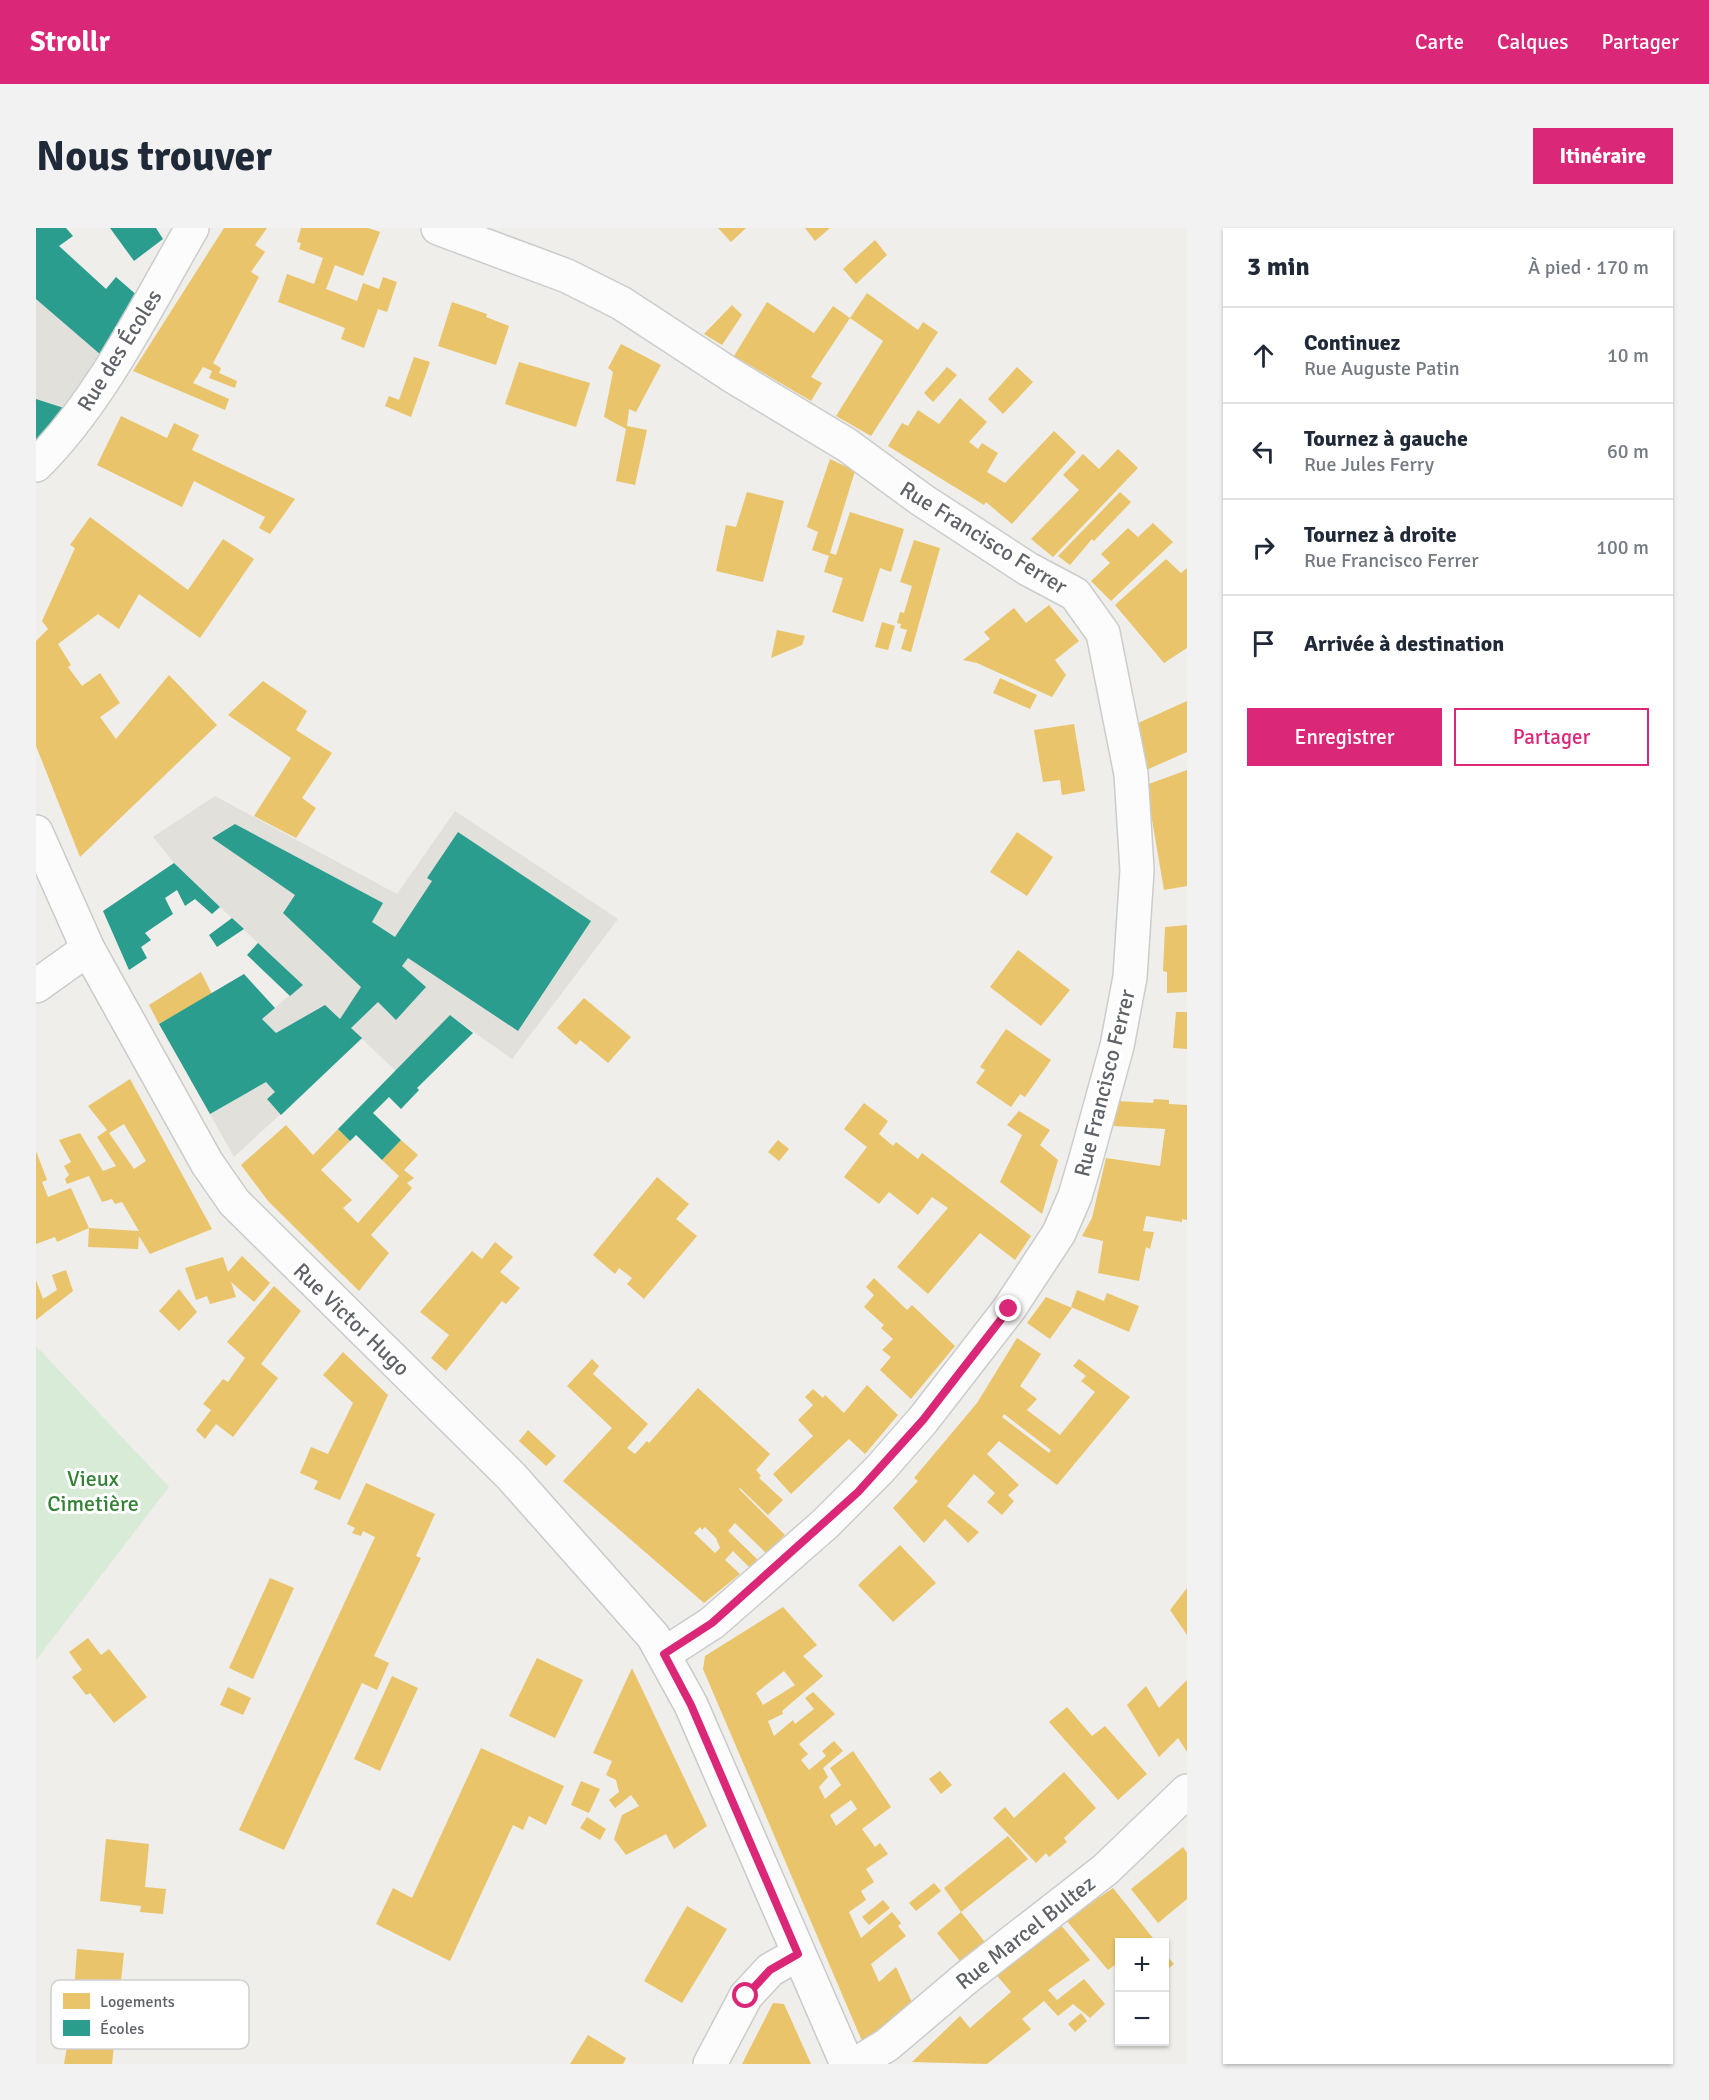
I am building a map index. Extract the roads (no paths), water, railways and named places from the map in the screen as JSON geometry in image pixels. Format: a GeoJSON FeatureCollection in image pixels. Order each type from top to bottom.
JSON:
{"type":"FeatureCollection","features":[{"type":"Feature","properties":{"kind":"street","name":"Rue des Écoles"},"geometry":{"type":"LineString","coordinates":[[36,465],[80,412],[135,327],[192,228]]}},
{"type":"Feature","properties":{"kind":"street","name":"Rue Francisco Ferrer"},"geometry":{"type":"LineString","coordinates":[[438,228],[558,273],[621,303],[731,375],[847,445],[922,500],[1021,564],[1075,594],[1103,633],[1131,774],[1137,870],[1130,977],[1117,1046],[1085,1162],[1075,1196],[1059,1233],[1009,1309],[935,1405],[880,1469],[825,1524],[712,1623],[664,1654]]}},
{"type":"Feature","properties":{"kind":"street","name":"Rue Victor Hugo"},"geometry":{"type":"LineString","coordinates":[[36,832],[88,949],[207,1162],[234,1202],[511,1476],[639,1619],[664,1654],[691,1705],[847,2064]]}},
{"type":"Feature","properties":{"kind":"street"},"geometry":{"type":"LineString","coordinates":[[36,986],[88,949]]}},
{"type":"Feature","properties":{"kind":"street","name":"Rue Marcel Bultez"},"geometry":{"type":"LineString","coordinates":[[856,2064],[888,2045],[966,1978],[1106,1869],[1187,1791]]}},
{"type":"Feature","properties":{"kind":"street"},"geometry":{"type":"LineString","coordinates":[[710,2064],[746,1996],[770,1970],[798,1954]]}},
{"type":"Feature","properties":{"kind":"park label","name":"Vieux Cimetière"},"geometry":{"type":"Point","coordinates":[93,1490]}}]}
